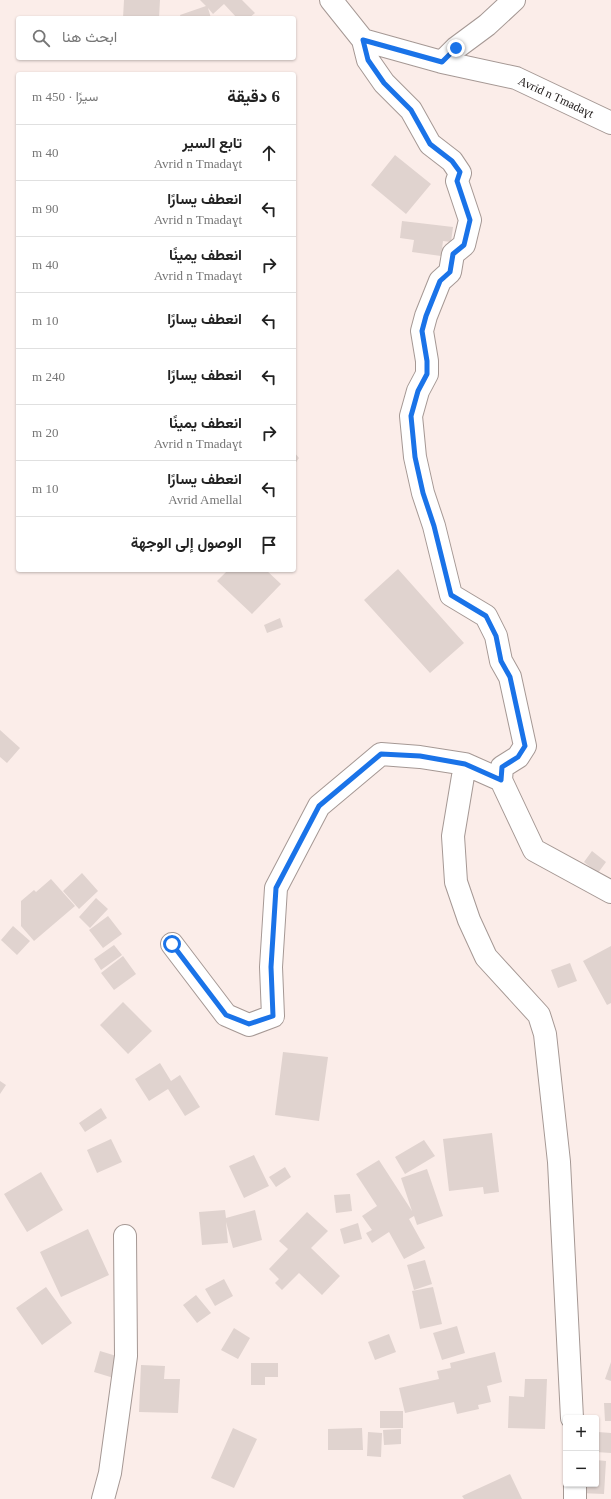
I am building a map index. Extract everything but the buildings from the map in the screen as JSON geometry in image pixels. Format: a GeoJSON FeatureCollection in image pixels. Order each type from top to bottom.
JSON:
{"type":"FeatureCollection","features":[{"type":"Feature","properties":{"kind":"street"},"geometry":{"type":"LineString","coordinates":[[331,0],[363,40],[368,60],[384,83],[411,110],[430,144],[452,161],[460,172],[457,181],[470,220],[464,245],[453,254],[450,272],[440,281],[426,316],[422,331],[427,361],[427,374],[418,391],[411,416],[415,457],[451,595],[486,616],[496,636],[501,661],[510,677],[525,746],[518,757],[502,767],[501,780],[534,850],[611,892]]}},
{"type":"Feature","properties":{"kind":"street"},"geometry":{"type":"LineString","coordinates":[[442,62],[456,48],[486,25],[514,0]]}},
{"type":"Feature","properties":{"kind":"street","name":"Avrid n Tmadaɣt"},"geometry":{"type":"LineString","coordinates":[[363,40],[442,62],[516,78],[611,123]]}},
{"type":"Feature","properties":{"kind":"street"},"geometry":{"type":"LineString","coordinates":[[172,944],[226,1015],[249,1024],[273,1016],[271,967],[276,888],[319,806],[381,754],[420,756],[465,764],[501,780]]}},
{"type":"Feature","properties":{"kind":"street"},"geometry":{"type":"LineString","coordinates":[[465,764],[453,836],[456,882],[468,920],[486,957],[539,1015],[545,1034],[559,1162],[572,1415]]}},
{"type":"Feature","properties":{"kind":"street"},"geometry":{"type":"LineString","coordinates":[[102,1499],[110,1473],[126,1356],[125,1236]]}},
{"type":"Feature","properties":{"kind":"street"},"geometry":{"type":"LineString","coordinates":[[574,1487],[575,1499]]}},
{"type":"Feature","properties":{"kind":"route"},"geometry":{"type":"LineString","coordinates":[[172,944],[226,1015],[249,1024],[273,1016],[271,967],[276,888],[319,806],[381,754],[420,756],[465,764],[501,780],[502,767],[518,757],[525,746],[510,677],[501,661],[496,636],[486,616],[451,595],[434,526],[423,493],[415,457],[411,416],[418,391],[427,374],[427,361],[422,331],[433,296],[440,281],[450,272],[453,254],[464,245],[470,220],[457,181],[460,172],[452,161],[430,144],[411,110],[384,83],[368,60],[363,40],[442,62],[456,48]]}}]}
